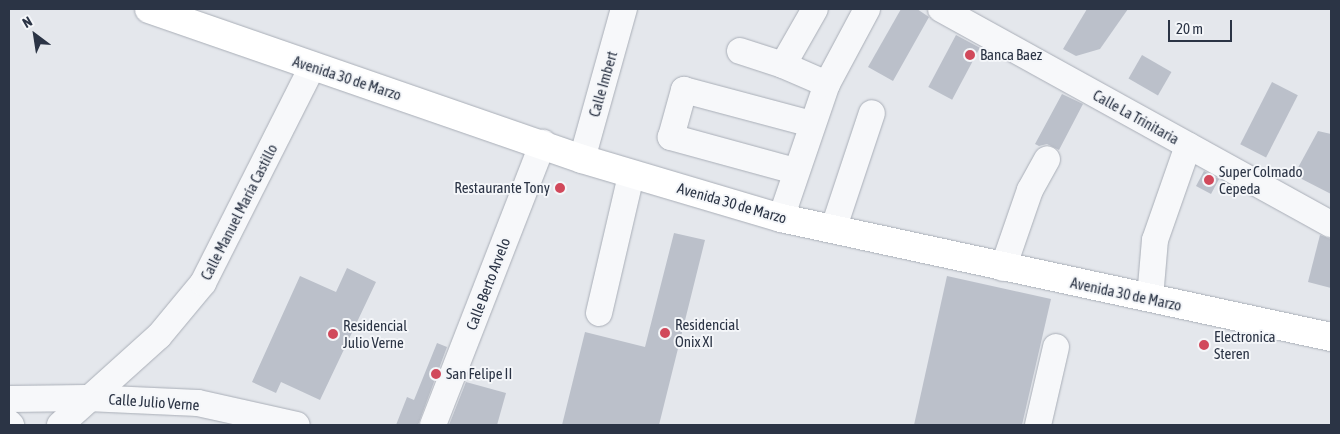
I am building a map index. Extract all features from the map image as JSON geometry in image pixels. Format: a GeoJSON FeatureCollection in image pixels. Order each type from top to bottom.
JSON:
{"type":"FeatureCollection","features":[{"type":"Feature","properties":{"kind":"main road","name":"Avenida 30 de Marzo"},"geometry":{"type":"LineString","coordinates":[[149,9],[312,67],[544,143],[582,159],[781,218],[1003,268],[1331,334]]}},
{"type":"Feature","properties":{"kind":"street","name":"Calle Imbert"},"geometry":{"type":"LineString","coordinates":[[582,159],[624,9]]}},
{"type":"Feature","properties":{"kind":"street"},"geometry":{"type":"LineString","coordinates":[[783,65],[815,9]]}},
{"type":"Feature","properties":{"kind":"street"},"geometry":{"type":"LineString","coordinates":[[781,218],[795,171],[827,84],[867,9]]}},
{"type":"Feature","properties":{"kind":"street","name":"Calle La Trinitaria"},"geometry":{"type":"LineString","coordinates":[[941,9],[1331,224]]}},
{"type":"Feature","properties":{"kind":"street"},"geometry":{"type":"LineString","coordinates":[[740,51],[783,65],[827,84]]}},
{"type":"Feature","properties":{"kind":"street","name":"Calle Manuel María Castillo"},"geometry":{"type":"LineString","coordinates":[[60,425],[87,398],[159,336],[203,283],[312,67]]}},
{"type":"Feature","properties":{"kind":"street"},"geometry":{"type":"LineString","coordinates":[[795,171],[671,137],[684,90],[812,124]]}},
{"type":"Feature","properties":{"kind":"street"},"geometry":{"type":"LineString","coordinates":[[833,230],[872,113]]}},
{"type":"Feature","properties":{"kind":"street","name":"Calle Berto Arvelo"},"geometry":{"type":"LineString","coordinates":[[433,425],[544,143]]}},
{"type":"Feature","properties":{"kind":"street"},"geometry":{"type":"LineString","coordinates":[[1150,298],[1155,240],[1188,146]]}},
{"type":"Feature","properties":{"kind":"street"},"geometry":{"type":"LineString","coordinates":[[1003,268],[1020,215],[1047,159]]}},
{"type":"Feature","properties":{"kind":"street"},"geometry":{"type":"LineString","coordinates":[[599,313],[631,175]]}},
{"type":"Feature","properties":{"kind":"street"},"geometry":{"type":"LineString","coordinates":[[1038,425],[1056,347]]}},
{"type":"Feature","properties":{"kind":"street","name":"Calle Julio Verne"},"geometry":{"type":"LineString","coordinates":[[9,399],[87,398],[198,403],[297,425]]}},
{"type":"Feature","properties":{"kind":"building"},"geometry":{"type":"Polygon","coordinates":[[[901,9],[917,9],[929,17],[893,81],[868,67],[901,9]]]}},
{"type":"Feature","properties":{"kind":"building"},"geometry":{"type":"Polygon","coordinates":[[[1087,9],[1128,9],[1100,49],[1076,56],[1063,49],[1087,9]]]}},
{"type":"Feature","properties":{"kind":"building"},"geometry":{"type":"Polygon","coordinates":[[[956,35],[980,48],[952,100],[928,87],[956,35]]]}},
{"type":"Feature","properties":{"kind":"building"},"geometry":{"type":"Polygon","coordinates":[[[1142,55],[1171,72],[1158,95],[1128,78],[1142,55]]]}},
{"type":"Feature","properties":{"kind":"building"},"geometry":{"type":"Polygon","coordinates":[[[1272,82],[1298,95],[1266,158],[1240,144],[1272,82]]]}},
{"type":"Feature","properties":{"kind":"building"},"geometry":{"type":"Polygon","coordinates":[[[1062,94],[1083,104],[1059,150],[1047,144],[1039,146],[1035,144],[1062,94]]]}},
{"type":"Feature","properties":{"kind":"building"},"geometry":{"type":"Polygon","coordinates":[[[1318,131],[1331,134],[1331,194],[1294,175],[1318,131]]]}},
{"type":"Feature","properties":{"kind":"building","name":"Super Colmado Cepeda"},"geometry":{"type":"Polygon","coordinates":[[[1204,171],[1219,179],[1211,194],[1196,186],[1204,171]]]}},
{"type":"Feature","properties":{"kind":"building"},"geometry":{"type":"Polygon","coordinates":[[[674,233],[705,240],[659,425],[562,425],[585,332],[645,347],[674,233]]]}},
{"type":"Feature","properties":{"kind":"building"},"geometry":{"type":"Polygon","coordinates":[[[1320,235],[1331,239],[1331,288],[1308,282],[1320,235]]]}},
{"type":"Feature","properties":{"kind":"building"},"geometry":{"type":"Polygon","coordinates":[[[347,268],[376,282],[320,400],[281,382],[276,393],[252,382],[300,276],[336,292],[347,268]]]}},
{"type":"Feature","properties":{"kind":"building"},"geometry":{"type":"Polygon","coordinates":[[[947,276],[1051,299],[1022,425],[914,425],[947,276]]]}},
{"type":"Feature","properties":{"kind":"building","name":"San Felipe II"},"geometry":{"type":"Polygon","coordinates":[[[437,343],[447,347],[418,425],[396,425],[407,397],[414,400],[437,343]]]}},
{"type":"Feature","properties":{"kind":"building"},"geometry":{"type":"Polygon","coordinates":[[[466,382],[506,393],[497,425],[449,425],[466,382]]]}},
{"type":"Feature","properties":{"kind":"place","name":"Banca Baez"},"geometry":{"type":"Point","coordinates":[970,55]}},
{"type":"Feature","properties":{"kind":"place","name":"Super Colmado Cepeda"},"geometry":{"type":"Point","coordinates":[1209,180]}},
{"type":"Feature","properties":{"kind":"place","name":"Restaurante Tony"},"geometry":{"type":"Point","coordinates":[560,188]}},
{"type":"Feature","properties":{"kind":"place","name":"Residencial Onix XI"},"geometry":{"type":"Point","coordinates":[665,333]}},
{"type":"Feature","properties":{"kind":"place","name":"Residencial Julio Verne"},"geometry":{"type":"Point","coordinates":[333,334]}},
{"type":"Feature","properties":{"kind":"place","name":"Electronica Steren"},"geometry":{"type":"Point","coordinates":[1204,345]}},
{"type":"Feature","properties":{"kind":"place","name":"San Felipe II"},"geometry":{"type":"Point","coordinates":[436,374]}}]}
